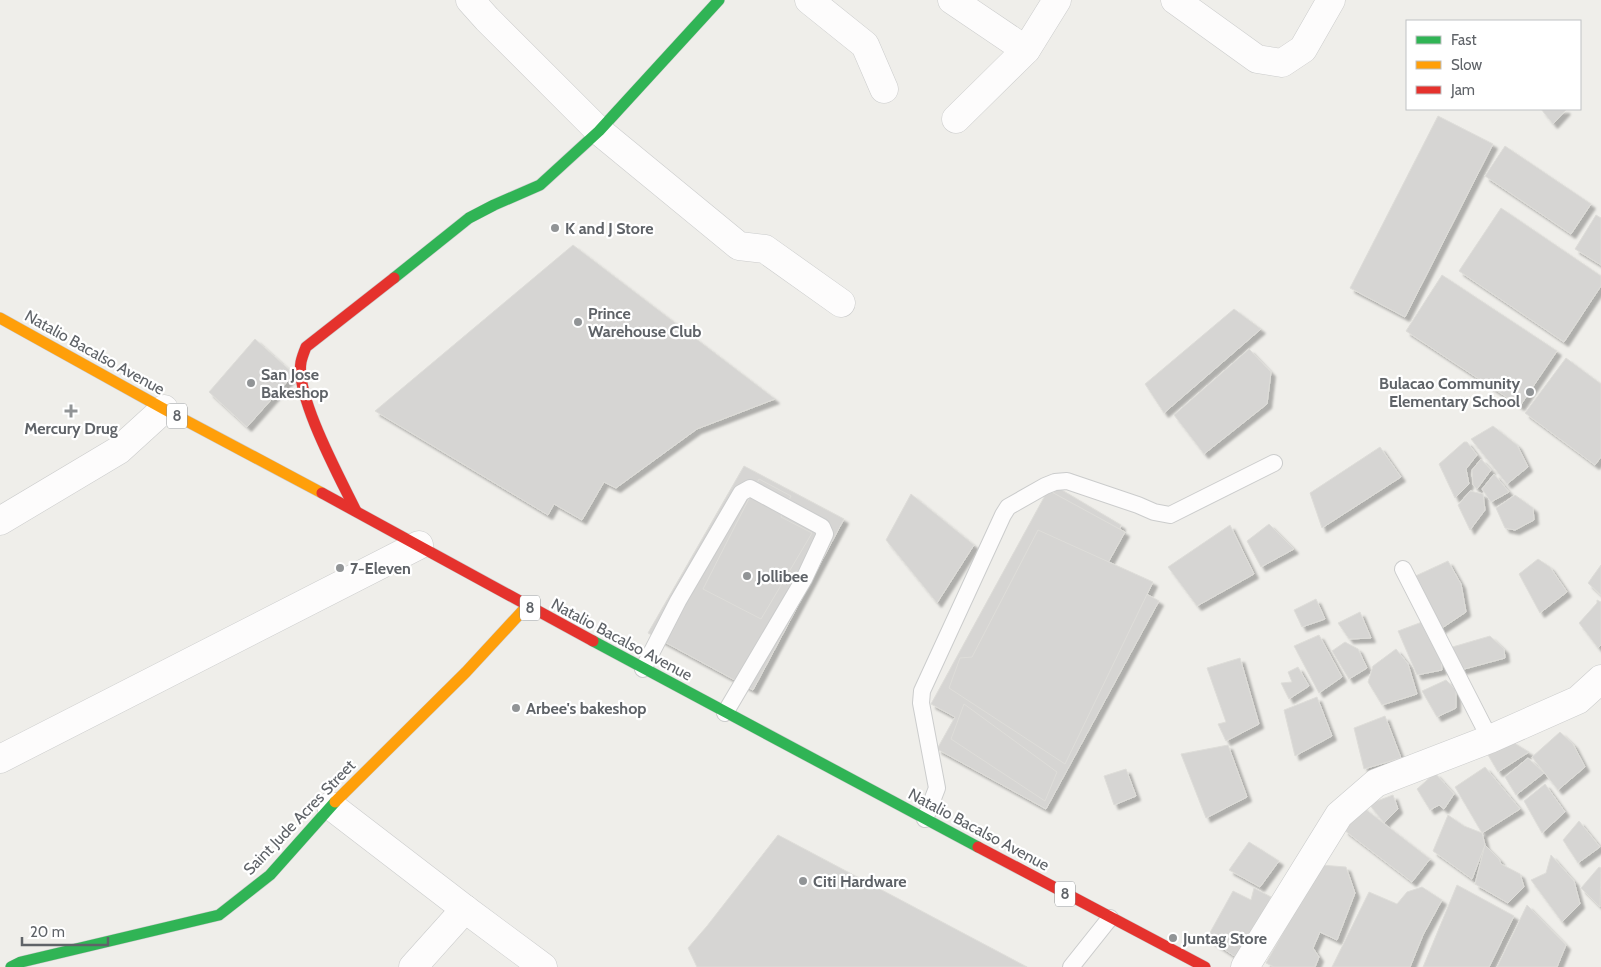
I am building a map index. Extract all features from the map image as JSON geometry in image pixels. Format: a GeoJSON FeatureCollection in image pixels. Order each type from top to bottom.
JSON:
{"type":"FeatureCollection","features":[{"type":"Feature","properties":{"kind":"main road"},"geometry":{"type":"LineString","coordinates":[[356,511],[313,419],[302,384],[301,363],[306,347],[469,218],[540,184],[599,131],[716,0]]}},
{"type":"Feature","properties":{"kind":"main road","name":"Natalio Bacalso Avenue"},"geometry":{"type":"LineString","coordinates":[[0,318],[164,409],[419,545],[643,669],[1205,967]]}},
{"type":"Feature","properties":{"kind":"main road","name":"Saint Jude Acres Street"},"geometry":{"type":"LineString","coordinates":[[11,967],[21,962],[219,915],[270,875],[331,806],[466,672],[527,606]]}},
{"type":"Feature","properties":{"kind":"street"},"geometry":{"type":"LineString","coordinates":[[470,0],[599,131],[739,246],[766,249],[841,303]]}},
{"type":"Feature","properties":{"kind":"street"},"geometry":{"type":"LineString","coordinates":[[809,0],[864,45],[884,89]]}},
{"type":"Feature","properties":{"kind":"street"},"geometry":{"type":"LineString","coordinates":[[952,0],[1026,50]]}},
{"type":"Feature","properties":{"kind":"street"},"geometry":{"type":"LineString","coordinates":[[956,119],[1026,50],[1057,0]]}},
{"type":"Feature","properties":{"kind":"street"},"geometry":{"type":"LineString","coordinates":[[1176,0],[1257,59],[1282,63],[1303,49],[1331,0]]}},
{"type":"Feature","properties":{"kind":"street"},"geometry":{"type":"LineString","coordinates":[[0,521],[119,450],[164,409]]}},
{"type":"Feature","properties":{"kind":"street"},"geometry":{"type":"LineString","coordinates":[[0,759],[419,545]]}},
{"type":"Feature","properties":{"kind":"street"},"geometry":{"type":"LineString","coordinates":[[1245,967],[1339,815],[1376,783],[1490,739],[1578,700],[1601,679]]}},
{"type":"Feature","properties":{"kind":"street"},"geometry":{"type":"LineString","coordinates":[[331,806],[543,967]]}},
{"type":"Feature","properties":{"kind":"street"},"geometry":{"type":"LineString","coordinates":[[413,967],[465,909]]}},
{"type":"Feature","properties":{"kind":"lane"},"geometry":{"type":"LineString","coordinates":[[925,819],[937,788],[921,703],[922,691],[1003,515],[1008,508],[1045,486],[1055,482],[1067,482],[1154,512],[1170,515],[1274,463]]}},
{"type":"Feature","properties":{"kind":"lane"},"geometry":{"type":"LineString","coordinates":[[643,669],[678,601],[741,493],[750,488],[798,512],[822,526],[825,534],[804,579],[725,713]]}},
{"type":"Feature","properties":{"kind":"lane"},"geometry":{"type":"LineString","coordinates":[[1403,569],[1490,739]]}},
{"type":"Feature","properties":{"kind":"lane"},"geometry":{"type":"LineString","coordinates":[[1071,967],[1110,918]]}},
{"type":"Feature","properties":{"kind":"building"},"geometry":{"type":"Polygon","coordinates":[[[1542,110],[1566,110],[1553,124],[1542,110]]]}},
{"type":"Feature","properties":{"kind":"building"},"geometry":{"type":"Polygon","coordinates":[[[1438,116],[1493,144],[1405,317],[1350,288],[1438,116]]]}},
{"type":"Feature","properties":{"kind":"building"},"geometry":{"type":"Polygon","coordinates":[[[1505,146],[1591,204],[1571,234],[1485,176],[1505,146]]]}},
{"type":"Feature","properties":{"kind":"building"},"geometry":{"type":"Polygon","coordinates":[[[1501,208],[1601,276],[1601,286],[1564,342],[1459,271],[1501,208]]]}},
{"type":"Feature","properties":{"kind":"building"},"geometry":{"type":"Polygon","coordinates":[[[1596,215],[1601,218],[1601,265],[1575,249],[1596,215]]]}},
{"type":"Feature","properties":{"kind":"building","name":"Prince Warehouse Club"},"geometry":{"type":"Polygon","coordinates":[[[573,245],[775,399],[697,429],[616,488],[604,482],[582,520],[554,504],[548,515],[375,411],[573,245]]]}},
{"type":"Feature","properties":{"kind":"building"},"geometry":{"type":"Polygon","coordinates":[[[1442,275],[1557,351],[1520,406],[1406,331],[1442,275]]]}},
{"type":"Feature","properties":{"kind":"building"},"geometry":{"type":"Polygon","coordinates":[[[1234,309],[1261,329],[1164,413],[1145,384],[1234,309]]]}},
{"type":"Feature","properties":{"kind":"building","name":"San Jose Bakeshop"},"geometry":{"type":"Polygon","coordinates":[[[255,339],[294,374],[247,427],[209,392],[255,339]]]}},
{"type":"Feature","properties":{"kind":"building"},"geometry":{"type":"Polygon","coordinates":[[[1249,349],[1271,372],[1267,404],[1204,454],[1174,415],[1249,349]]]}},
{"type":"Feature","properties":{"kind":"building"},"geometry":{"type":"Polygon","coordinates":[[[1566,358],[1601,384],[1601,457],[1595,465],[1525,413],[1566,358]]]}},
{"type":"Feature","properties":{"kind":"building"},"geometry":{"type":"Polygon","coordinates":[[[1493,426],[1517,445],[1528,467],[1507,484],[1471,439],[1493,426]]]}},
{"type":"Feature","properties":{"kind":"building"},"geometry":{"type":"Polygon","coordinates":[[[1464,442],[1467,442],[1477,455],[1466,469],[1469,484],[1455,498],[1439,464],[1464,442]]]}},
{"type":"Feature","properties":{"kind":"building"},"geometry":{"type":"Polygon","coordinates":[[[1380,447],[1401,477],[1322,528],[1310,493],[1380,447]]]}},
{"type":"Feature","properties":{"kind":"building"},"geometry":{"type":"Polygon","coordinates":[[[1481,459],[1491,470],[1477,489],[1473,485],[1472,470],[1481,459]]]}},
{"type":"Feature","properties":{"kind":"building","name":"Jollibee"},"geometry":{"type":"Polygon","coordinates":[[[744,466],[844,519],[753,690],[648,633],[744,466]]]}},
{"type":"Feature","properties":{"kind":"building"},"geometry":{"type":"Polygon","coordinates":[[[1494,474],[1509,492],[1491,502],[1482,489],[1494,474]]]}},
{"type":"Feature","properties":{"kind":"building","name":"Jollibee"},"geometry":{"type":"Polygon","coordinates":[[[759,479],[791,496],[781,517],[812,533],[761,619],[703,589],[759,479]]]}},
{"type":"Feature","properties":{"kind":"building"},"geometry":{"type":"Polygon","coordinates":[[[1055,486],[1121,525],[1112,555],[1048,522],[1055,486]]]}},
{"type":"Feature","properties":{"kind":"building"},"geometry":{"type":"Polygon","coordinates":[[[1048,490],[1125,532],[1104,570],[1159,601],[1046,809],[937,749],[955,717],[931,704],[1048,490]]]}},
{"type":"Feature","properties":{"kind":"building"},"geometry":{"type":"Polygon","coordinates":[[[1470,491],[1483,494],[1485,510],[1470,530],[1458,505],[1470,491]]]}},
{"type":"Feature","properties":{"kind":"building"},"geometry":{"type":"Polygon","coordinates":[[[911,494],[974,545],[937,603],[886,540],[911,494]]]}},
{"type":"Feature","properties":{"kind":"building"},"geometry":{"type":"Polygon","coordinates":[[[1515,495],[1533,508],[1534,520],[1515,530],[1505,528],[1496,508],[1515,495]]]}},
{"type":"Feature","properties":{"kind":"building"},"geometry":{"type":"Polygon","coordinates":[[[1269,524],[1294,549],[1261,567],[1247,541],[1269,524]]]}},
{"type":"Feature","properties":{"kind":"building"},"geometry":{"type":"Polygon","coordinates":[[[1230,525],[1254,574],[1197,606],[1168,567],[1230,525]]]}},
{"type":"Feature","properties":{"kind":"building"},"geometry":{"type":"Polygon","coordinates":[[[1038,530],[1153,582],[1065,764],[949,688],[960,658],[972,657],[1038,530]]]}},
{"type":"Feature","properties":{"kind":"building"},"geometry":{"type":"Polygon","coordinates":[[[1538,559],[1550,567],[1567,592],[1540,613],[1519,574],[1538,559]]]}},
{"type":"Feature","properties":{"kind":"building"},"geometry":{"type":"Polygon","coordinates":[[[1448,561],[1461,584],[1466,612],[1436,632],[1409,579],[1448,561]]]}},
{"type":"Feature","properties":{"kind":"building"},"geometry":{"type":"Polygon","coordinates":[[[1601,565],[1601,595],[1588,583],[1601,565]]]}},
{"type":"Feature","properties":{"kind":"building"},"geometry":{"type":"Polygon","coordinates":[[[1316,599],[1325,619],[1302,627],[1294,610],[1316,599]]]}},
{"type":"Feature","properties":{"kind":"building"},"geometry":{"type":"Polygon","coordinates":[[[1597,600],[1601,602],[1601,645],[1598,648],[1579,623],[1597,603],[1597,600]]]}},
{"type":"Feature","properties":{"kind":"building"},"geometry":{"type":"Polygon","coordinates":[[[1360,612],[1371,638],[1349,639],[1338,623],[1360,612]]]}},
{"type":"Feature","properties":{"kind":"building"},"geometry":{"type":"Polygon","coordinates":[[[1422,622],[1440,645],[1442,670],[1417,675],[1398,631],[1422,622]]]}},
{"type":"Feature","properties":{"kind":"building"},"geometry":{"type":"Polygon","coordinates":[[[1319,635],[1342,677],[1319,693],[1294,646],[1319,635]]]}},
{"type":"Feature","properties":{"kind":"building"},"geometry":{"type":"Polygon","coordinates":[[[1490,636],[1504,649],[1505,658],[1457,671],[1449,648],[1490,636]]]}},
{"type":"Feature","properties":{"kind":"building"},"geometry":{"type":"Polygon","coordinates":[[[1345,642],[1358,649],[1367,668],[1349,679],[1332,651],[1345,642]]]}},
{"type":"Feature","properties":{"kind":"building"},"geometry":{"type":"Polygon","coordinates":[[[1396,649],[1408,664],[1417,694],[1382,705],[1368,682],[1373,666],[1396,649]]]}},
{"type":"Feature","properties":{"kind":"building"},"geometry":{"type":"Polygon","coordinates":[[[1240,658],[1259,724],[1226,741],[1218,724],[1226,722],[1207,668],[1240,658]]]}},
{"type":"Feature","properties":{"kind":"building"},"geometry":{"type":"Polygon","coordinates":[[[1298,667],[1309,686],[1289,699],[1281,683],[1292,682],[1288,672],[1298,667]]]}},
{"type":"Feature","properties":{"kind":"building"},"geometry":{"type":"Polygon","coordinates":[[[1446,680],[1456,690],[1456,708],[1437,717],[1422,691],[1446,680]]]}},
{"type":"Feature","properties":{"kind":"building"},"geometry":{"type":"Polygon","coordinates":[[[1317,697],[1332,736],[1295,756],[1284,710],[1317,697]]]}},
{"type":"Feature","properties":{"kind":"building"},"geometry":{"type":"Polygon","coordinates":[[[964,704],[1057,772],[1045,801],[951,739],[964,704]]]}},
{"type":"Feature","properties":{"kind":"building"},"geometry":{"type":"Polygon","coordinates":[[[1385,716],[1401,758],[1364,769],[1354,728],[1385,716]]]}},
{"type":"Feature","properties":{"kind":"building"},"geometry":{"type":"Polygon","coordinates":[[[1560,732],[1573,744],[1585,767],[1558,790],[1532,757],[1560,732]]]}},
{"type":"Feature","properties":{"kind":"building"},"geometry":{"type":"Polygon","coordinates":[[[1511,741],[1529,752],[1498,772],[1488,755],[1511,741]]]}},
{"type":"Feature","properties":{"kind":"building"},"geometry":{"type":"Polygon","coordinates":[[[1228,745],[1247,797],[1206,818],[1181,754],[1228,745]]]}},
{"type":"Feature","properties":{"kind":"building"},"geometry":{"type":"Polygon","coordinates":[[[1528,758],[1544,773],[1516,795],[1505,777],[1528,758]]]}},
{"type":"Feature","properties":{"kind":"building"},"geometry":{"type":"Polygon","coordinates":[[[1485,767],[1520,809],[1482,833],[1455,787],[1485,767]]]}},
{"type":"Feature","properties":{"kind":"building"},"geometry":{"type":"Polygon","coordinates":[[[1126,769],[1136,796],[1114,805],[1104,776],[1126,769]]]}},
{"type":"Feature","properties":{"kind":"building"},"geometry":{"type":"Polygon","coordinates":[[[1435,773],[1454,794],[1444,809],[1439,805],[1430,810],[1417,789],[1435,773]]]}},
{"type":"Feature","properties":{"kind":"building"},"geometry":{"type":"Polygon","coordinates":[[[1545,784],[1565,812],[1542,833],[1524,801],[1545,784]]]}},
{"type":"Feature","properties":{"kind":"building"},"geometry":{"type":"Polygon","coordinates":[[[1393,795],[1398,809],[1384,823],[1369,804],[1393,795]]]}},
{"type":"Feature","properties":{"kind":"building"},"geometry":{"type":"Polygon","coordinates":[[[1360,805],[1430,859],[1412,882],[1344,830],[1360,805]]]}},
{"type":"Feature","properties":{"kind":"building"},"geometry":{"type":"Polygon","coordinates":[[[1448,815],[1464,826],[1482,833],[1485,845],[1472,879],[1433,851],[1448,815]]]}},
{"type":"Feature","properties":{"kind":"building"},"geometry":{"type":"Polygon","coordinates":[[[1579,821],[1600,847],[1578,863],[1563,840],[1579,821]]]}},
{"type":"Feature","properties":{"kind":"building","name":"Citi Hardware"},"geometry":{"type":"Polygon","coordinates":[[[778,835],[1027,967],[697,967],[688,948],[778,835]]]}},
{"type":"Feature","properties":{"kind":"building"},"geometry":{"type":"Polygon","coordinates":[[[1249,842],[1279,861],[1260,887],[1229,870],[1249,842]]]}},
{"type":"Feature","properties":{"kind":"building"},"geometry":{"type":"Polygon","coordinates":[[[1485,845],[1499,859],[1501,864],[1520,874],[1524,887],[1508,903],[1475,884],[1485,845]]]}},
{"type":"Feature","properties":{"kind":"building"},"geometry":{"type":"Polygon","coordinates":[[[1551,855],[1574,881],[1580,904],[1562,922],[1531,880],[1546,873],[1551,855]]]}},
{"type":"Feature","properties":{"kind":"building"},"geometry":{"type":"Polygon","coordinates":[[[1321,865],[1346,867],[1355,893],[1337,940],[1320,932],[1313,948],[1319,957],[1315,967],[1274,967],[1266,963],[1321,865]]]}},
{"type":"Feature","properties":{"kind":"building"},"geometry":{"type":"Polygon","coordinates":[[[1599,867],[1601,868],[1600,907],[1581,888],[1599,867]]]}},
{"type":"Feature","properties":{"kind":"building"},"geometry":{"type":"Polygon","coordinates":[[[1457,885],[1514,916],[1489,967],[1423,967],[1457,885]]]}},
{"type":"Feature","properties":{"kind":"building"},"geometry":{"type":"Polygon","coordinates":[[[1422,887],[1442,900],[1423,935],[1410,967],[1332,967],[1369,892],[1397,904],[1407,892],[1422,887]]]}},
{"type":"Feature","properties":{"kind":"building"},"geometry":{"type":"Polygon","coordinates":[[[1254,888],[1271,897],[1242,961],[1207,938],[1233,891],[1251,900],[1254,888]]]}},
{"type":"Feature","properties":{"kind":"building"},"geometry":{"type":"Polygon","coordinates":[[[1527,905],[1566,945],[1557,967],[1497,967],[1527,905]]]}},
{"type":"Feature","properties":{"kind":"traffic: fast"},"geometry":{"type":"LineString","coordinates":[[394,278],[469,218],[540,185],[599,131],[719,0]]}},
{"type":"Feature","properties":{"kind":"traffic: fast"},"geometry":{"type":"LineString","coordinates":[[593,641],[978,847]]}},
{"type":"Feature","properties":{"kind":"traffic: fast"},"geometry":{"type":"LineString","coordinates":[[11,967],[21,962],[219,915],[270,875],[335,802]]}},
{"type":"Feature","properties":{"kind":"traffic: slow"},"geometry":{"type":"LineString","coordinates":[[0,318],[164,409],[322,493]]}},
{"type":"Feature","properties":{"kind":"traffic: slow"},"geometry":{"type":"LineString","coordinates":[[335,802],[466,672],[527,606]]}},
{"type":"Feature","properties":{"kind":"traffic: jam"},"geometry":{"type":"LineString","coordinates":[[356,511],[320,437],[305,395],[301,377],[301,362],[306,347],[394,278]]}},
{"type":"Feature","properties":{"kind":"traffic: jam"},"geometry":{"type":"LineString","coordinates":[[322,493],[593,641]]}},
{"type":"Feature","properties":{"kind":"traffic: jam"},"geometry":{"type":"LineString","coordinates":[[978,847],[1205,967]]}},
{"type":"Feature","properties":{"kind":"place","name":"K and J Store"},"geometry":{"type":"Point","coordinates":[555,228]}},
{"type":"Feature","properties":{"kind":"place","name":"Prince Warehouse Club"},"geometry":{"type":"Point","coordinates":[578,322]}},
{"type":"Feature","properties":{"kind":"place","name":"San Jose Bakeshop"},"geometry":{"type":"Point","coordinates":[251,383]}},
{"type":"Feature","properties":{"kind":"place","name":"Bulacao Community Elementary School"},"geometry":{"type":"Point","coordinates":[1530,392]}},
{"type":"Feature","properties":{"kind":"place","name":"Mercury Drug"},"geometry":{"type":"Point","coordinates":[71,411]}},
{"type":"Feature","properties":{"kind":"place","name":"7-Eleven"},"geometry":{"type":"Point","coordinates":[340,568]}},
{"type":"Feature","properties":{"kind":"place","name":"Jollibee"},"geometry":{"type":"Point","coordinates":[747,576]}},
{"type":"Feature","properties":{"kind":"place","name":"Arbee's bakeshop"},"geometry":{"type":"Point","coordinates":[516,708]}},
{"type":"Feature","properties":{"kind":"place","name":"Citi Hardware"},"geometry":{"type":"Point","coordinates":[803,881]}},
{"type":"Feature","properties":{"kind":"place","name":"Juntag Store"},"geometry":{"type":"Point","coordinates":[1173,938]}}]}
